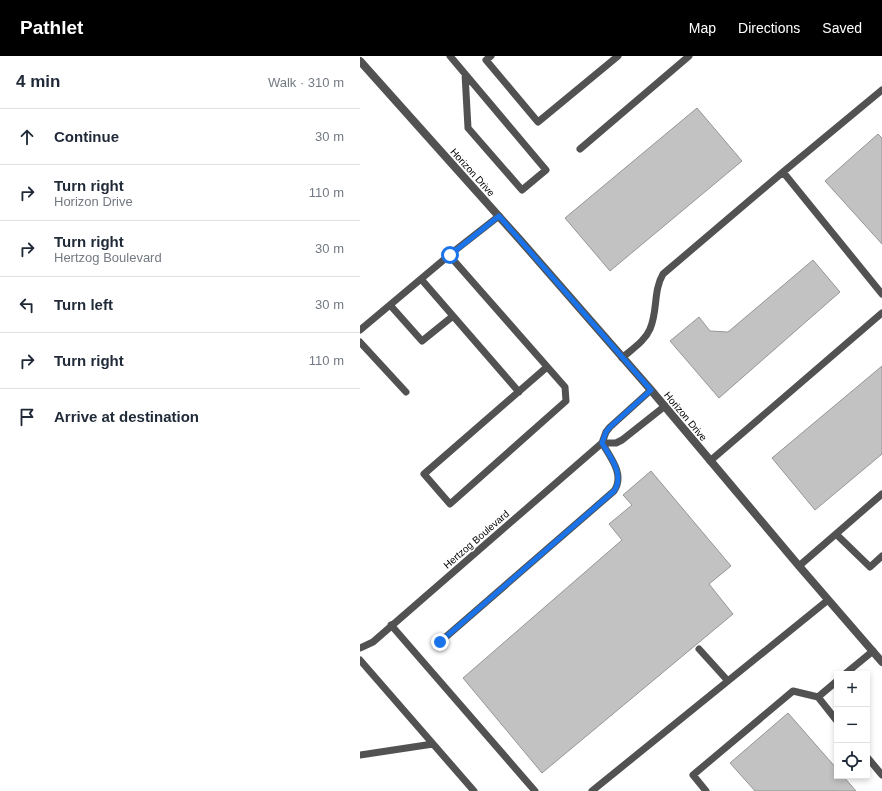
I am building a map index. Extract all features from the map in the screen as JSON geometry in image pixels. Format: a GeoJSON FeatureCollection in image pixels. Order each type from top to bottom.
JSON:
{"type":"FeatureCollection","features":[{"type":"Feature","properties":{"kind":"street","name":"Horizon Drive"},"geometry":{"type":"LineString","coordinates":[[360,60],[665,406],[828,600],[879,656]]}},
{"type":"Feature","properties":{"kind":"lane"},"geometry":{"type":"LineString","coordinates":[[450,56],[546,170],[522,190],[468,128],[465,74]]}},
{"type":"Feature","properties":{"kind":"lane"},"geometry":{"type":"LineString","coordinates":[[491,56],[486,60],[538,122],[618,56]]}},
{"type":"Feature","properties":{"kind":"lane"},"geometry":{"type":"LineString","coordinates":[[580,149],[690,56]]}},
{"type":"Feature","properties":{"kind":"lane"},"geometry":{"type":"LineString","coordinates":[[622,358],[643,339],[651,327],[656,289],[663,274],[882,90]]}},
{"type":"Feature","properties":{"kind":"lane"},"geometry":{"type":"LineString","coordinates":[[783,172],[882,294]]}},
{"type":"Feature","properties":{"kind":"lane"},"geometry":{"type":"LineString","coordinates":[[360,330],[420,279],[499,216]]}},
{"type":"Feature","properties":{"kind":"lane"},"geometry":{"type":"LineString","coordinates":[[450,255],[547,366],[565,388],[566,401],[450,504],[424,474],[547,366]]}},
{"type":"Feature","properties":{"kind":"lane"},"geometry":{"type":"LineString","coordinates":[[420,279],[519,392]]}},
{"type":"Feature","properties":{"kind":"lane"},"geometry":{"type":"LineString","coordinates":[[390,305],[422,341],[453,316]]}},
{"type":"Feature","properties":{"kind":"lane"},"geometry":{"type":"LineString","coordinates":[[710,461],[882,313]]}},
{"type":"Feature","properties":{"kind":"lane"},"geometry":{"type":"LineString","coordinates":[[360,342],[406,392]]}},
{"type":"Feature","properties":{"kind":"lane","name":"Hertzog Boulevard"},"geometry":{"type":"LineString","coordinates":[[360,648],[373,642],[602,443],[606,432],[610,427],[651,390]]}},
{"type":"Feature","properties":{"kind":"lane"},"geometry":{"type":"LineString","coordinates":[[602,443],[616,443],[622,440],[665,406]]}},
{"type":"Feature","properties":{"kind":"lane"},"geometry":{"type":"LineString","coordinates":[[440,642],[614,491],[619,481],[618,475],[612,460],[602,443]]}},
{"type":"Feature","properties":{"kind":"lane"},"geometry":{"type":"LineString","coordinates":[[799,566],[882,494]]}},
{"type":"Feature","properties":{"kind":"lane"},"geometry":{"type":"LineString","coordinates":[[836,534],[870,567],[882,556]]}},
{"type":"Feature","properties":{"kind":"lane"},"geometry":{"type":"LineString","coordinates":[[592,791],[828,600]]}},
{"type":"Feature","properties":{"kind":"lane"},"geometry":{"type":"LineString","coordinates":[[391,625],[535,791]]}},
{"type":"Feature","properties":{"kind":"lane"},"geometry":{"type":"LineString","coordinates":[[699,649],[728,681]]}},
{"type":"Feature","properties":{"kind":"lane"},"geometry":{"type":"LineString","coordinates":[[851,671],[879,656]]}},
{"type":"Feature","properties":{"kind":"lane"},"geometry":{"type":"LineString","coordinates":[[360,660],[474,791]]}},
{"type":"Feature","properties":{"kind":"lane"},"geometry":{"type":"LineString","coordinates":[[818,697],[834,684]]}},
{"type":"Feature","properties":{"kind":"lane"},"geometry":{"type":"LineString","coordinates":[[706,791],[693,775],[793,691],[818,697],[834,716]]}},
{"type":"Feature","properties":{"kind":"lane"},"geometry":{"type":"LineString","coordinates":[[360,755],[433,744]]}},
{"type":"Feature","properties":{"kind":"lane"},"geometry":{"type":"LineString","coordinates":[[870,761],[882,775]]}},
{"type":"Feature","properties":{"kind":"building"},"geometry":{"type":"Polygon","coordinates":[[[697,108],[742,161],[610,271],[565,218],[697,108]]]}},
{"type":"Feature","properties":{"kind":"building"},"geometry":{"type":"Polygon","coordinates":[[[878,134],[882,138],[882,244],[825,181],[878,134]]]}},
{"type":"Feature","properties":{"kind":"building"},"geometry":{"type":"Polygon","coordinates":[[[813,260],[840,292],[719,398],[670,341],[699,317],[710,331],[728,332],[813,260]]]}},
{"type":"Feature","properties":{"kind":"building"},"geometry":{"type":"Polygon","coordinates":[[[882,366],[882,454],[815,510],[772,458],[882,366]]]}},
{"type":"Feature","properties":{"kind":"building"},"geometry":{"type":"Polygon","coordinates":[[[651,471],[731,566],[709,584],[733,614],[542,773],[463,678],[622,540],[609,524],[632,505],[623,495],[651,471]]]}},
{"type":"Feature","properties":{"kind":"building"},"geometry":{"type":"Polygon","coordinates":[[[788,713],[834,766],[834,779],[846,779],[856,791],[755,791],[730,763],[788,713]]]}},
{"type":"Feature","properties":{"kind":"route"},"geometry":{"type":"LineString","coordinates":[[440,642],[614,491],[619,481],[612,460],[602,443],[606,432],[651,390],[499,216],[450,255]]}}]}
